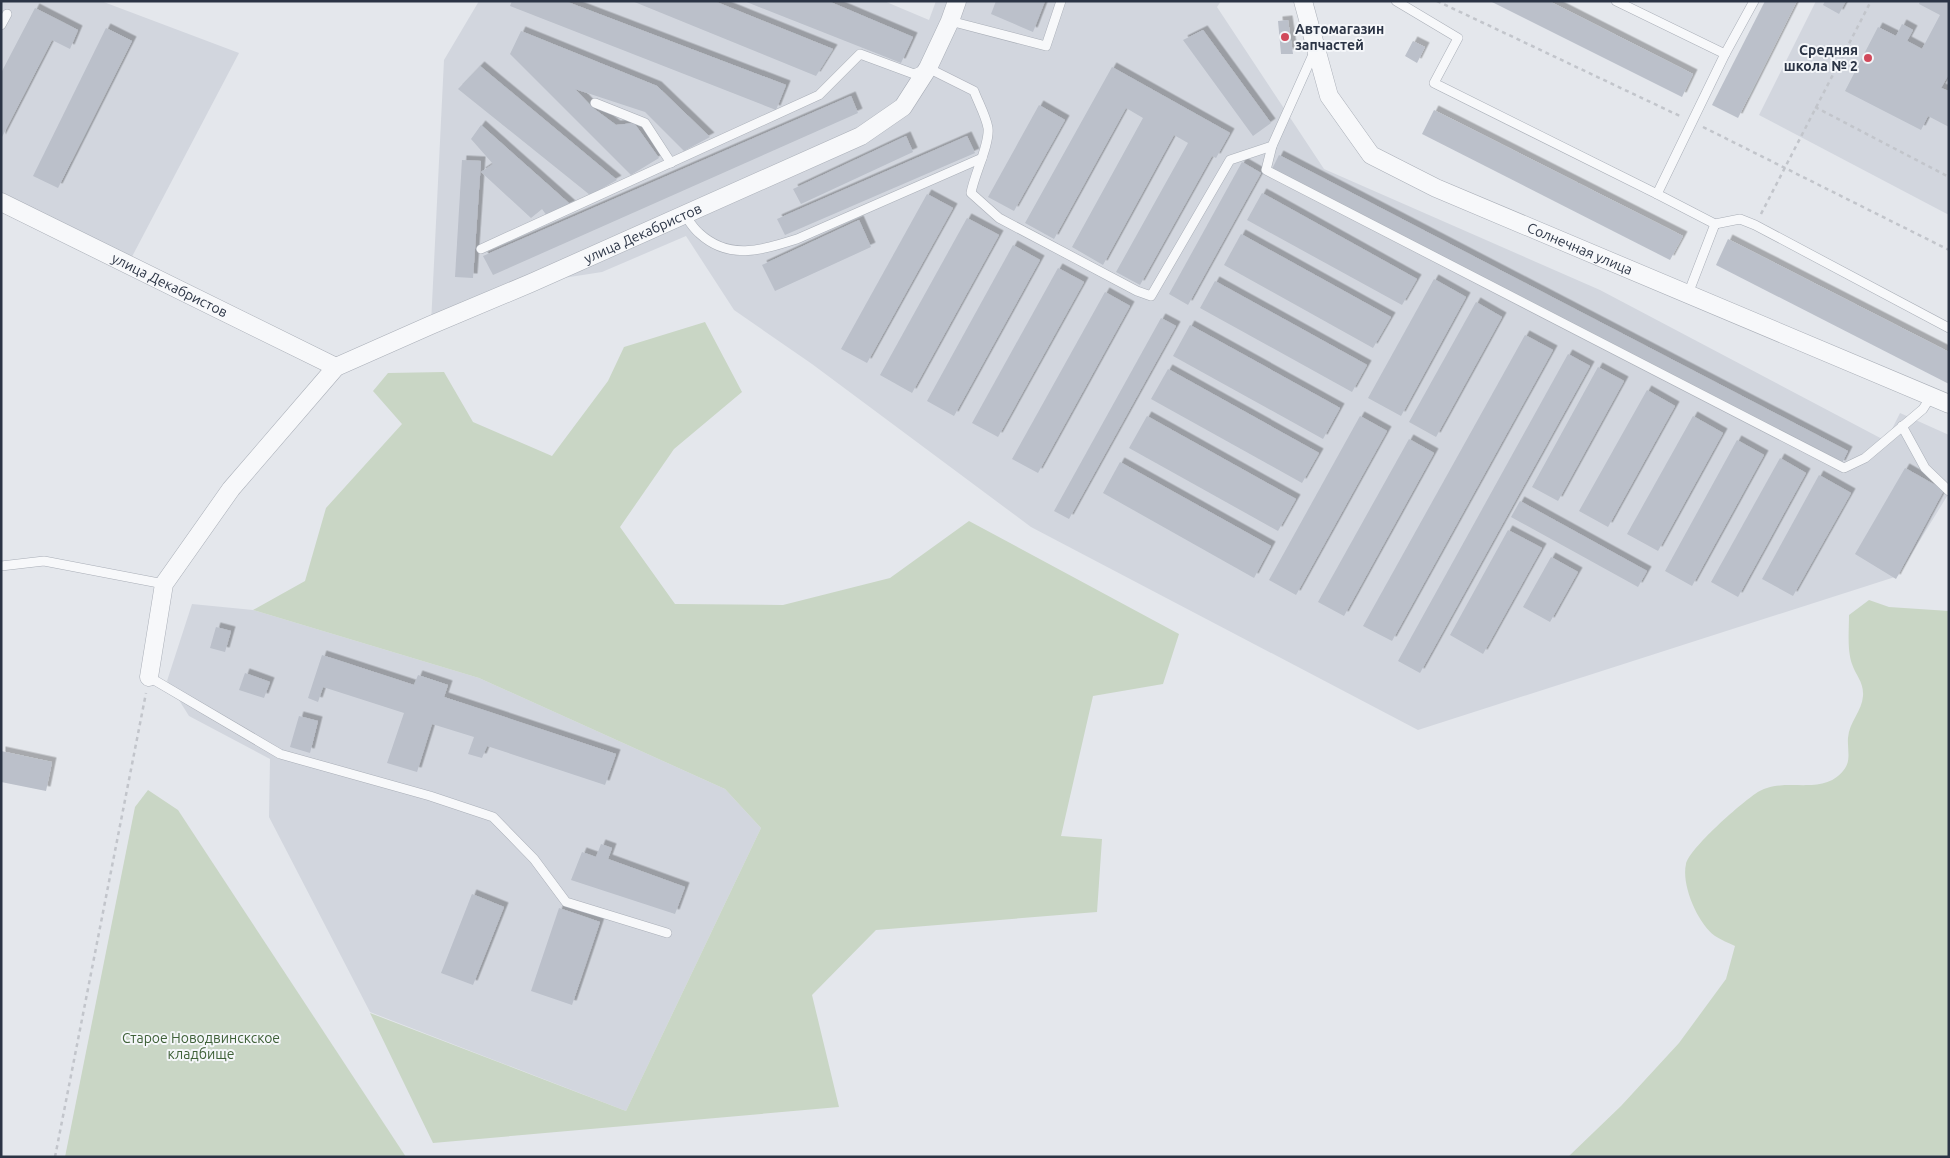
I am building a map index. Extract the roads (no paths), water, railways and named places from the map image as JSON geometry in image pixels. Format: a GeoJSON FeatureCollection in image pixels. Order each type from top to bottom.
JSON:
{"type":"FeatureCollection","features":[{"type":"Feature","properties":{"kind":"street","name":"улица Декабристов"},"geometry":{"type":"LineString","coordinates":[[149,677],[164,584],[230,490],[336,367],[431,324],[532,283],[861,136],[903,108],[928,68],[950,21],[957,1]]}},
{"type":"Feature","properties":{"kind":"street","name":"Солнечная улица"},"geometry":{"type":"LineString","coordinates":[[1303,1],[1329,96],[1371,155],[1436,188],[1949,404]]}},
{"type":"Feature","properties":{"kind":"street","name":"улица Декабристов"},"geometry":{"type":"LineString","coordinates":[[1,202],[336,367]]}},
{"type":"Feature","properties":{"kind":"lane"},"geometry":{"type":"LineString","coordinates":[[950,21],[1046,46],[1061,1]]}},
{"type":"Feature","properties":{"kind":"lane"},"geometry":{"type":"LineString","coordinates":[[1396,1],[1458,38],[1434,83],[1715,224],[1740,219],[1755,224],[1949,328]]}},
{"type":"Feature","properties":{"kind":"lane"},"geometry":{"type":"LineString","coordinates":[[1616,1],[1725,54]]}},
{"type":"Feature","properties":{"kind":"lane"},"geometry":{"type":"LineString","coordinates":[[1657,194],[1725,54],[1754,1]]}},
{"type":"Feature","properties":{"kind":"lane"},"geometry":{"type":"LineString","coordinates":[[1,25],[7,14]]}},
{"type":"Feature","properties":{"kind":"lane"},"geometry":{"type":"LineString","coordinates":[[1316,48],[1272,146],[1266,170],[1844,468],[1865,458],[1922,408],[1930,396]]}},
{"type":"Feature","properties":{"kind":"lane"},"geometry":{"type":"LineString","coordinates":[[481,249],[819,95],[860,54],[914,74],[928,68],[974,91],[988,129],[982,158],[973,181],[971,193],[999,218],[1137,291],[1151,296],[1230,160],[1272,146]]}},
{"type":"Feature","properties":{"kind":"lane"},"geometry":{"type":"LineString","coordinates":[[595,103],[645,123],[671,163]]}},
{"type":"Feature","properties":{"kind":"lane"},"geometry":{"type":"LineString","coordinates":[[684,215],[699,233],[723,249],[748,252],[771,248],[796,239],[982,158]]}},
{"type":"Feature","properties":{"kind":"lane"},"geometry":{"type":"LineString","coordinates":[[1688,294],[1715,224]]}},
{"type":"Feature","properties":{"kind":"lane"},"geometry":{"type":"LineString","coordinates":[[1902,426],[1925,468],[1949,491]]}},
{"type":"Feature","properties":{"kind":"lane"},"geometry":{"type":"LineString","coordinates":[[1,566],[44,561],[164,584]]}},
{"type":"Feature","properties":{"kind":"lane"},"geometry":{"type":"LineString","coordinates":[[149,677],[280,754],[430,796],[493,817],[534,859],[566,902],[667,933]]}},
{"type":"Feature","properties":{"kind":"place","name":"Автомагазин запчастей"},"geometry":{"type":"Point","coordinates":[1285,37]}},
{"type":"Feature","properties":{"kind":"place","name":"Средняя школа № 2"},"geometry":{"type":"Point","coordinates":[1868,58]}},
{"type":"Feature","properties":{"kind":"park label","name":"Старое Новодвинскское кладбище"},"geometry":{"type":"Point","coordinates":[201,1046]}}]}
